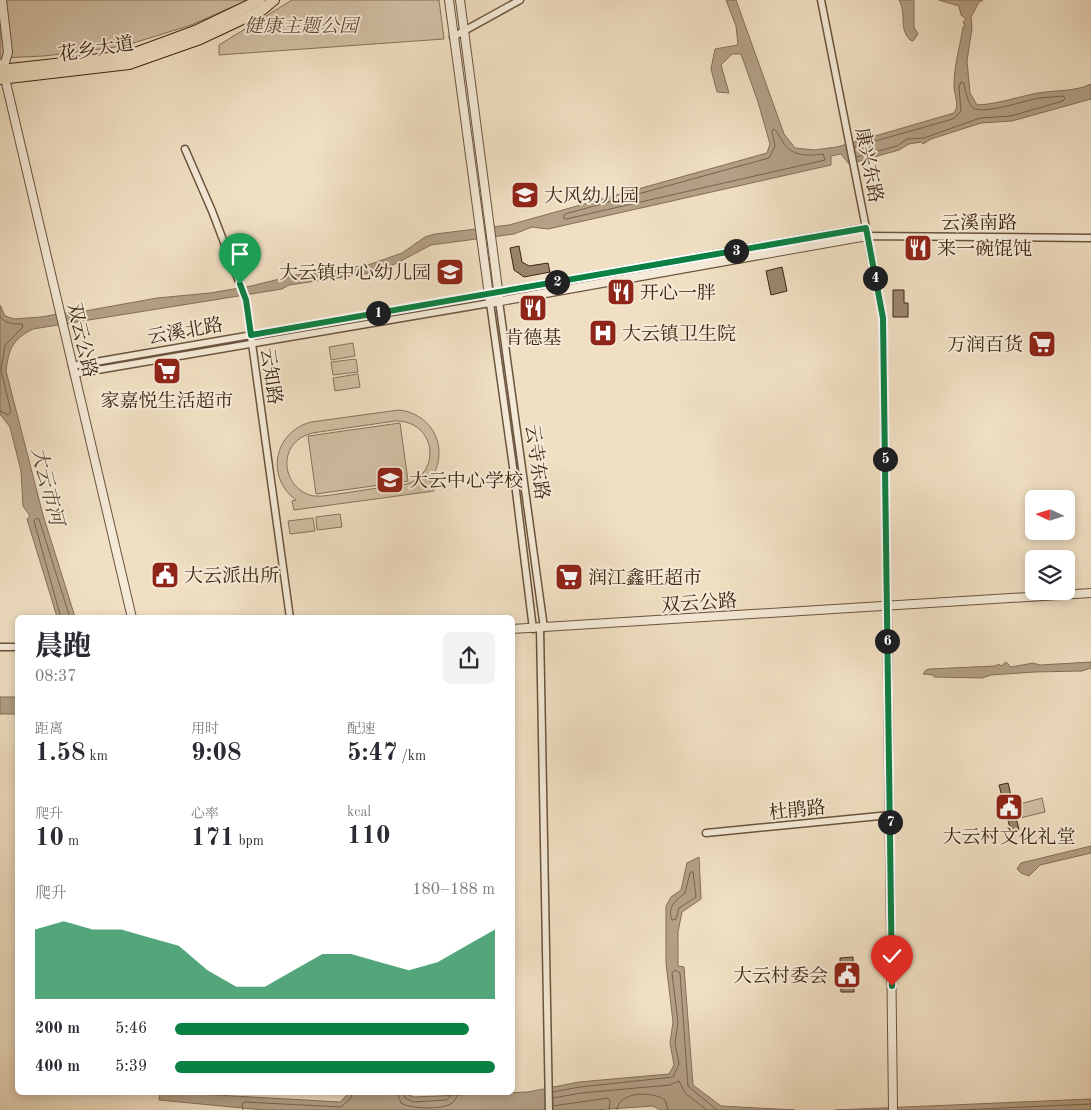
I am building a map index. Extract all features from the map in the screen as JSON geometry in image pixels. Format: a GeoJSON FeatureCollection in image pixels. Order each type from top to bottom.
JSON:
{"type":"FeatureCollection","features":[{"type":"Feature","properties":{"kind":"main road","name":"花乡大道"},"geometry":{"type":"LineString","coordinates":[[2,72],[127,56],[196,31],[260,0]]}},
{"type":"Feature","properties":{"kind":"main road","name":"花乡大道"},"geometry":{"type":"LineString","coordinates":[[2,72],[129,64],[200,39],[262,10],[274,0]]}},
{"type":"Feature","properties":{"kind":"street","name":"双云公路"},"geometry":{"type":"LineString","coordinates":[[2,0],[8,52],[2,72],[131,615]]}},
{"type":"Feature","properties":{"kind":"street"},"geometry":{"type":"LineString","coordinates":[[448,0],[490,303]]}},
{"type":"Feature","properties":{"kind":"street"},"geometry":{"type":"LineString","coordinates":[[460,0],[493,243],[499,301]]}},
{"type":"Feature","properties":{"kind":"street"},"geometry":{"type":"LineString","coordinates":[[453,37],[520,0]]}},
{"type":"Feature","properties":{"kind":"street","name":"康兴东路"},"geometry":{"type":"LineString","coordinates":[[821,0],[883,318],[886,606]]}},
{"type":"Feature","properties":{"kind":"street","name":"云知路"},"geometry":{"type":"LineString","coordinates":[[185,149],[246,300],[290,615]]}},
{"type":"Feature","properties":{"kind":"street","name":"云溪南路"},"geometry":{"type":"LineString","coordinates":[[866,232],[1091,238]]}},
{"type":"Feature","properties":{"kind":"street","name":"云溪北路"},"geometry":{"type":"LineString","coordinates":[[73,370],[251,335],[498,292],[866,232]]}},
{"type":"Feature","properties":{"kind":"street","name":"云溪北路"},"geometry":{"type":"LineString","coordinates":[[73,370],[253,343],[490,303],[866,232]]}},
{"type":"Feature","properties":{"kind":"street","name":"云寺东路"},"geometry":{"type":"LineString","coordinates":[[499,301],[539,628]]}},
{"type":"Feature","properties":{"kind":"street","name":"云寺东路"},"geometry":{"type":"LineString","coordinates":[[490,303],[539,628]]}},
{"type":"Feature","properties":{"kind":"street","name":"双云公路"},"geometry":{"type":"LineString","coordinates":[[515,629],[1091,593]]}},
{"type":"Feature","properties":{"kind":"street"},"geometry":{"type":"LineString","coordinates":[[886,606],[893,1110]]}},
{"type":"Feature","properties":{"kind":"street"},"geometry":{"type":"LineString","coordinates":[[539,628],[548,1110]]}},
{"type":"Feature","properties":{"kind":"street"},"geometry":{"type":"LineString","coordinates":[[0,647],[15,647]]}},
{"type":"Feature","properties":{"kind":"street","name":"杜鹃路"},"geometry":{"type":"LineString","coordinates":[[706,833],[890,815]]}},
{"type":"Feature","properties":{"kind":"green space"},"geometry":{"type":"Polygon","coordinates":[[[0,0],[248,0],[191,25],[124,46],[44,56],[0,58],[0,0]]]}},
{"type":"Feature","properties":{"kind":"green space","name":"健康主题公园"},"geometry":{"type":"Polygon","coordinates":[[[292,0],[439,0],[444,39],[219,55],[219,45],[292,0]]]}},
{"type":"Feature","properties":{"kind":"green space"},"geometry":{"type":"Polygon","coordinates":[[[353,343],[355,356],[331,360],[329,347],[353,343]]]}},
{"type":"Feature","properties":{"kind":"green space"},"geometry":{"type":"Polygon","coordinates":[[[356,359],[358,372],[333,375],[331,362],[356,359]]]}},
{"type":"Feature","properties":{"kind":"green space"},"geometry":{"type":"Polygon","coordinates":[[[358,374],[360,387],[335,391],[333,378],[358,374]]]}},
{"type":"Feature","properties":{"kind":"green space"},"geometry":{"type":"Polygon","coordinates":[[[399,410],[412,413],[422,419],[436,436],[439,447],[439,459],[436,470],[429,481],[433,481],[434,491],[294,510],[292,501],[296,500],[286,490],[280,480],[277,468],[278,456],[282,445],[289,435],[298,427],[311,422],[399,410]],[[395,421],[308,434],[300,438],[289,451],[287,469],[289,475],[301,491],[314,496],[403,485],[416,480],[425,471],[429,461],[430,449],[427,438],[420,429],[409,423],[395,421]]]}},
{"type":"Feature","properties":{"kind":"green space"},"geometry":{"type":"Polygon","coordinates":[[[400,423],[408,481],[316,494],[308,436],[400,423]]]}},
{"type":"Feature","properties":{"kind":"green space"},"geometry":{"type":"Polygon","coordinates":[[[340,514],[342,527],[317,530],[316,517],[340,514]]]}},
{"type":"Feature","properties":{"kind":"green space"},"geometry":{"type":"Polygon","coordinates":[[[313,518],[315,531],[290,534],[288,521],[313,518]]]}},
{"type":"Feature","properties":{"kind":"green space"},"geometry":{"type":"Polygon","coordinates":[[[1042,798],[1045,812],[1020,818],[1016,805],[1042,798]]]}},
{"type":"Feature","properties":{"kind":"water"},"geometry":{"type":"Polygon","coordinates":[[[726,0],[736,0],[784,134],[795,148],[814,150],[837,147],[954,113],[957,103],[954,86],[955,71],[963,27],[965,26],[963,22],[966,19],[961,15],[959,6],[939,0],[983,0],[979,2],[971,17],[972,28],[967,61],[970,93],[977,105],[1038,93],[1072,90],[1091,84],[1091,99],[1012,121],[981,123],[931,139],[923,144],[921,142],[909,144],[899,150],[849,164],[841,154],[831,156],[831,165],[548,229],[532,227],[514,234],[431,245],[395,264],[371,273],[289,285],[282,289],[33,329],[16,341],[10,351],[6,371],[43,515],[74,615],[56,615],[27,519],[30,516],[23,506],[21,471],[10,427],[0,414],[0,305],[5,316],[14,319],[41,317],[157,298],[210,293],[251,286],[296,275],[371,264],[402,253],[425,237],[435,234],[509,225],[767,153],[770,144],[741,54],[732,54],[721,65],[729,93],[717,92],[711,69],[715,49],[738,45],[736,26],[726,0]]]}},
{"type":"Feature","properties":{"kind":"water"},"geometry":{"type":"Polygon","coordinates":[[[899,0],[914,0],[914,27],[918,34],[913,41],[910,40],[904,30],[899,0]]]}},
{"type":"Feature","properties":{"kind":"water"},"geometry":{"type":"Polygon","coordinates":[[[1006,662],[1011,667],[1033,663],[1040,665],[1091,662],[1091,668],[1082,671],[991,675],[982,678],[934,677],[933,675],[923,674],[926,670],[930,669],[995,666],[999,664],[1001,666],[1006,662]]]}},
{"type":"Feature","properties":{"kind":"water"},"geometry":{"type":"Polygon","coordinates":[[[0,697],[15,697],[15,714],[0,714],[0,697]]]}},
{"type":"Feature","properties":{"kind":"water"},"geometry":{"type":"Polygon","coordinates":[[[1091,846],[1091,853],[1040,865],[1029,876],[1017,869],[1021,863],[1091,846]]]}},
{"type":"Feature","properties":{"kind":"water"},"geometry":{"type":"Polygon","coordinates":[[[699,857],[701,899],[682,912],[678,932],[678,966],[684,967],[693,1085],[721,1106],[795,1110],[660,1110],[653,1106],[593,1110],[263,1110],[159,1100],[160,1095],[216,1095],[340,1102],[347,1095],[408,1095],[414,1097],[515,1095],[515,1093],[528,1092],[579,1082],[669,1074],[674,1065],[670,1043],[673,1022],[666,963],[666,906],[671,897],[681,890],[687,863],[699,857]]]}},
{"type":"Feature","properties":{"kind":"water"},"geometry":{"type":"Polygon","coordinates":[[[1091,1099],[1091,1110],[835,1110],[1091,1099]]]}},
{"type":"Feature","properties":{"kind":"building"},"geometry":{"type":"Polygon","coordinates":[[[519,246],[522,262],[529,266],[548,263],[550,272],[524,277],[514,270],[510,248],[519,246]]]}},
{"type":"Feature","properties":{"kind":"building"},"geometry":{"type":"Polygon","coordinates":[[[782,267],[787,291],[771,295],[766,271],[782,267]]]}},
{"type":"Feature","properties":{"kind":"building"},"geometry":{"type":"Polygon","coordinates":[[[893,290],[904,290],[904,303],[908,303],[908,317],[893,317],[893,290]]]}},
{"type":"Feature","properties":{"kind":"building","name":"大云村文化礼堂"},"geometry":{"type":"Polygon","coordinates":[[[1008,783],[1019,830],[1011,832],[999,785],[1008,783]]]}},
{"type":"Feature","properties":{"kind":"building","name":"大云村委会"},"geometry":{"type":"Polygon","coordinates":[[[853,957],[854,992],[841,992],[840,958],[853,957]]]}},
{"type":"Feature","properties":{"kind":"place","name":"大风幼儿园"},"geometry":{"type":"Point","coordinates":[525,195]}},
{"type":"Feature","properties":{"kind":"place","name":"来一碗馄饨"},"geometry":{"type":"Point","coordinates":[918,248]}},
{"type":"Feature","properties":{"kind":"place","name":"大云镇中心幼儿园"},"geometry":{"type":"Point","coordinates":[450,272]}},
{"type":"Feature","properties":{"kind":"place","name":"开心一胖"},"geometry":{"type":"Point","coordinates":[621,292]}},
{"type":"Feature","properties":{"kind":"place","name":"肯德基"},"geometry":{"type":"Point","coordinates":[533,308]}},
{"type":"Feature","properties":{"kind":"place","name":"大云镇卫生院"},"geometry":{"type":"Point","coordinates":[603,333]}},
{"type":"Feature","properties":{"kind":"place","name":"万润百货"},"geometry":{"type":"Point","coordinates":[1042,344]}},
{"type":"Feature","properties":{"kind":"place","name":"家嘉悦生活超市"},"geometry":{"type":"Point","coordinates":[167,371]}},
{"type":"Feature","properties":{"kind":"place","name":"大云中心学校"},"geometry":{"type":"Point","coordinates":[390,480]}},
{"type":"Feature","properties":{"kind":"place","name":"大云派出所"},"geometry":{"type":"Point","coordinates":[165,575]}},
{"type":"Feature","properties":{"kind":"place","name":"润江鑫旺超市"},"geometry":{"type":"Point","coordinates":[569,577]}},
{"type":"Feature","properties":{"kind":"place","name":"大云村文化礼堂"},"geometry":{"type":"Point","coordinates":[1009,807]}},
{"type":"Feature","properties":{"kind":"place","name":"大云村委会"},"geometry":{"type":"Point","coordinates":[847,975]}},
{"type":"Feature","properties":{"kind":"route"},"geometry":{"type":"LineString","coordinates":[[240,284],[246,300],[251,335],[866,228],[883,318],[892,986]]}},
{"type":"Feature","properties":{"kind":"water label","name":"大云市河"},"geometry":{"type":"Point","coordinates":[48,486]}}]}
